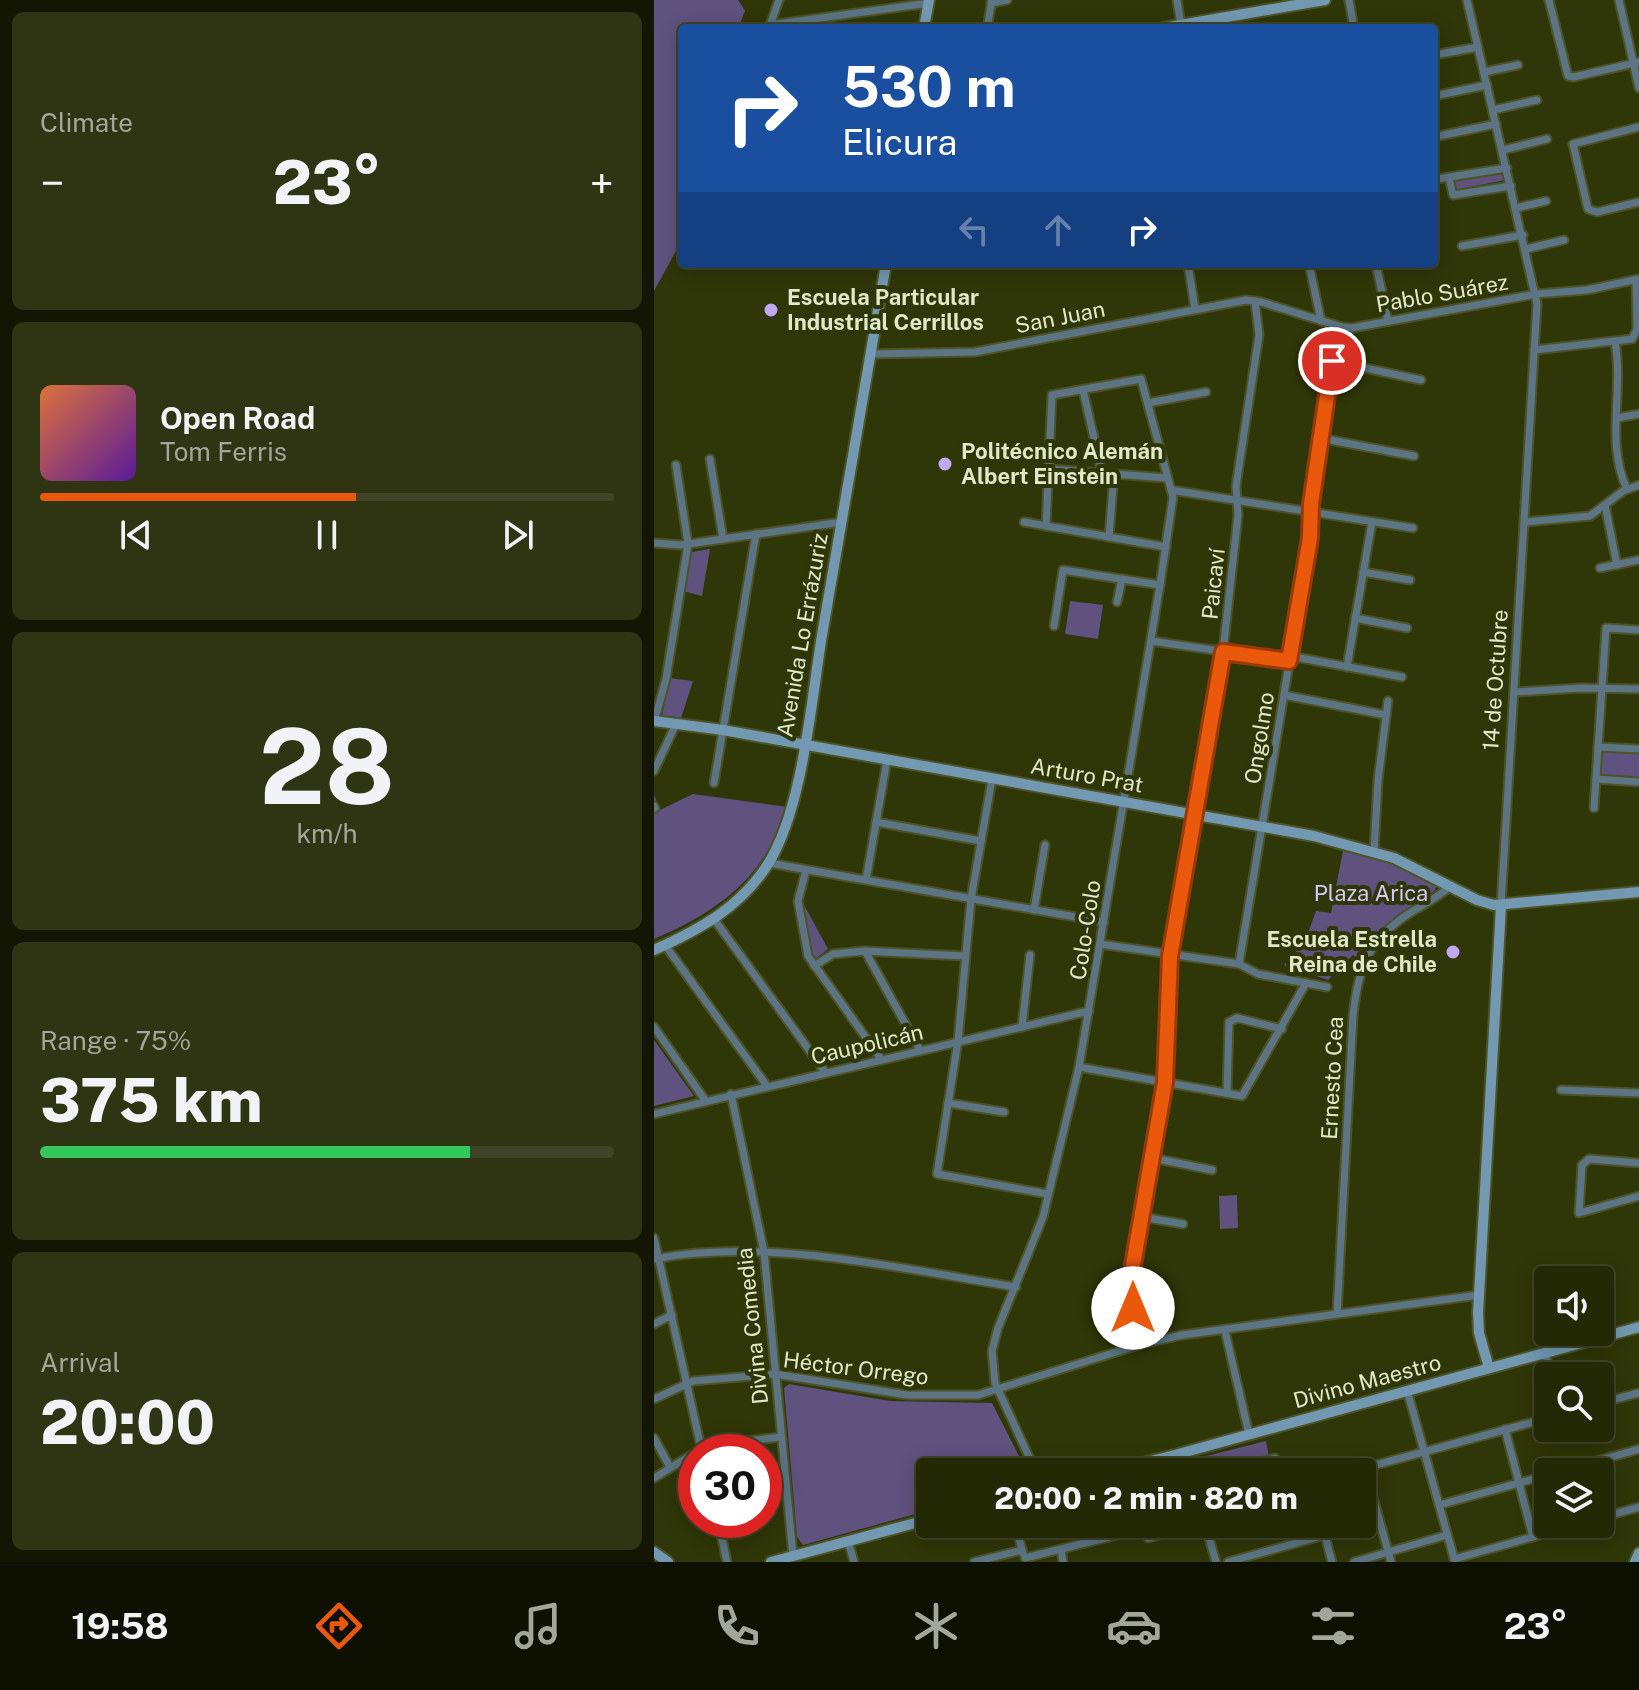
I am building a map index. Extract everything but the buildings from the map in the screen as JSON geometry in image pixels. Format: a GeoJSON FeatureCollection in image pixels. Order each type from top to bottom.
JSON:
{"type":"FeatureCollection","features":[{"type":"Feature","properties":{"kind":"street"},"geometry":{"type":"LineString","coordinates":[[771,24],[779,0]]}},
{"type":"Feature","properties":{"kind":"street"},"geometry":{"type":"LineString","coordinates":[[988,24],[992,1],[1007,0]]}},
{"type":"Feature","properties":{"kind":"street"},"geometry":{"type":"LineString","coordinates":[[1177,0],[1181,24]]}},
{"type":"Feature","properties":{"kind":"street"},"geometry":{"type":"LineString","coordinates":[[1214,24],[1325,0]]}},
{"type":"Feature","properties":{"kind":"street"},"geometry":{"type":"LineString","coordinates":[[1349,0],[1353,24]]}},
{"type":"Feature","properties":{"kind":"street","name":"14 de Octubre"},"geometry":{"type":"LineString","coordinates":[[1467,0],[1536,294],[1479,1295],[1478,1328],[1489,1368]]}},
{"type":"Feature","properties":{"kind":"street"},"geometry":{"type":"LineString","coordinates":[[1549,0],[1568,76],[1636,63]]}},
{"type":"Feature","properties":{"kind":"street"},"geometry":{"type":"LineString","coordinates":[[1619,0],[1636,63],[1639,88]]}},
{"type":"Feature","properties":{"kind":"street"},"geometry":{"type":"LineString","coordinates":[[783,24],[929,2],[925,24]]}},
{"type":"Feature","properties":{"kind":"street"},"geometry":{"type":"LineString","coordinates":[[1438,54],[1478,47]]}},
{"type":"Feature","properties":{"kind":"street"},"geometry":{"type":"LineString","coordinates":[[1484,72],[1518,65]]}},
{"type":"Feature","properties":{"kind":"street"},"geometry":{"type":"LineString","coordinates":[[1438,95],[1487,85]]}},
{"type":"Feature","properties":{"kind":"street"},"geometry":{"type":"LineString","coordinates":[[1493,110],[1537,100]]}},
{"type":"Feature","properties":{"kind":"street"},"geometry":{"type":"LineString","coordinates":[[1438,136],[1496,124]]}},
{"type":"Feature","properties":{"kind":"street"},"geometry":{"type":"LineString","coordinates":[[1639,127],[1573,144],[1590,210],[1597,212],[1639,202]]}},
{"type":"Feature","properties":{"kind":"street"},"geometry":{"type":"LineString","coordinates":[[1503,150],[1547,139]]}},
{"type":"Feature","properties":{"kind":"street"},"geometry":{"type":"LineString","coordinates":[[1438,179],[1507,168]]}},
{"type":"Feature","properties":{"kind":"street"},"geometry":{"type":"LineString","coordinates":[[1449,178],[1453,195],[1511,186]]}},
{"type":"Feature","properties":{"kind":"street"},"geometry":{"type":"LineString","coordinates":[[1516,208],[1546,201]]}},
{"type":"Feature","properties":{"kind":"street"},"geometry":{"type":"LineString","coordinates":[[1462,246],[1523,235]]}},
{"type":"Feature","properties":{"kind":"street"},"geometry":{"type":"LineString","coordinates":[[1526,249],[1564,240]]}},
{"type":"Feature","properties":{"kind":"street","name":"Avenida Lo Errázuriz"},"geometry":{"type":"LineString","coordinates":[[654,950],[714,919],[744,895],[769,863],[787,823],[804,746],[885,268]]}},
{"type":"Feature","properties":{"kind":"street"},"geometry":{"type":"LineString","coordinates":[[1189,268],[1195,309]]}},
{"type":"Feature","properties":{"kind":"street"},"geometry":{"type":"LineString","coordinates":[[1310,268],[1321,321]]}},
{"type":"Feature","properties":{"kind":"street"},"geometry":{"type":"LineString","coordinates":[[1377,268],[1388,321]]}},
{"type":"Feature","properties":{"kind":"street"},"geometry":{"type":"LineString","coordinates":[[1534,350],[1629,340],[1636,333],[1637,279]]}},
{"type":"Feature","properties":{"kind":"street","name":"Pablo Suárez"},"geometry":{"type":"LineString","coordinates":[[1255,301],[1352,328],[1637,279]]}},
{"type":"Feature","properties":{"kind":"street","name":"San Juan"},"geometry":{"type":"LineString","coordinates":[[871,354],[975,352],[1195,309],[1255,301]]}},
{"type":"Feature","properties":{"kind":"street","name":"Paicaví"},"geometry":{"type":"LineString","coordinates":[[1142,1344],[1131,1287],[1165,1082],[1170,956],[1223,652],[1238,515],[1236,486],[1259,335],[1255,301]]}},
{"type":"Feature","properties":{"kind":"street","name":"Ongolmo"},"geometry":{"type":"LineString","coordinates":[[1239,964],[1310,538],[1320,438],[1337,326]]}},
{"type":"Feature","properties":{"kind":"street"},"geometry":{"type":"LineString","coordinates":[[1615,342],[1619,370],[1617,458],[1627,489]]}},
{"type":"Feature","properties":{"kind":"street"},"geometry":{"type":"LineString","coordinates":[[1332,361],[1421,380]]}},
{"type":"Feature","properties":{"kind":"street","name":"Colo-Colo"},"geometry":{"type":"LineString","coordinates":[[1029,1458],[997,1391],[992,1372],[992,1351],[998,1328],[1039,1229],[1079,1067],[1173,504],[1141,379],[1083,390]]}},
{"type":"Feature","properties":{"kind":"street"},"geometry":{"type":"LineString","coordinates":[[1046,526],[1052,395],[1083,390],[1102,473]]}},
{"type":"Feature","properties":{"kind":"street"},"geometry":{"type":"LineString","coordinates":[[1148,403],[1206,392]]}},
{"type":"Feature","properties":{"kind":"street"},"geometry":{"type":"LineString","coordinates":[[1617,418],[1639,414]]}},
{"type":"Feature","properties":{"kind":"street"},"geometry":{"type":"LineString","coordinates":[[1320,438],[1414,456]]}},
{"type":"Feature","properties":{"kind":"street"},"geometry":{"type":"LineString","coordinates":[[710,459],[723,539]]}},
{"type":"Feature","properties":{"kind":"street"},"geometry":{"type":"LineString","coordinates":[[654,721],[666,679],[688,544],[676,465]]}},
{"type":"Feature","properties":{"kind":"street"},"geometry":{"type":"LineString","coordinates":[[1049,469],[1167,478]]}},
{"type":"Feature","properties":{"kind":"street"},"geometry":{"type":"LineString","coordinates":[[1109,537],[1114,474]]}},
{"type":"Feature","properties":{"kind":"street"},"geometry":{"type":"LineString","coordinates":[[1525,522],[1586,517],[1627,489],[1639,485]]}},
{"type":"Feature","properties":{"kind":"street"},"geometry":{"type":"LineString","coordinates":[[1171,490],[1413,528]]}},
{"type":"Feature","properties":{"kind":"street"},"geometry":{"type":"LineString","coordinates":[[1605,505],[1617,565]]}},
{"type":"Feature","properties":{"kind":"street"},"geometry":{"type":"LineString","coordinates":[[654,543],[688,544],[842,522]]}},
{"type":"Feature","properties":{"kind":"street"},"geometry":{"type":"LineString","coordinates":[[1024,522],[1166,547]]}},
{"type":"Feature","properties":{"kind":"street"},"geometry":{"type":"LineString","coordinates":[[1347,667],[1372,522]]}},
{"type":"Feature","properties":{"kind":"street"},"geometry":{"type":"LineString","coordinates":[[714,783],[756,534]]}},
{"type":"Feature","properties":{"kind":"street"},"geometry":{"type":"LineString","coordinates":[[1600,568],[1639,560]]}},
{"type":"Feature","properties":{"kind":"street"},"geometry":{"type":"LineString","coordinates":[[1054,626],[1063,570],[1160,585]]}},
{"type":"Feature","properties":{"kind":"street"},"geometry":{"type":"LineString","coordinates":[[1363,572],[1410,580]]}},
{"type":"Feature","properties":{"kind":"street"},"geometry":{"type":"LineString","coordinates":[[1117,602],[1122,579]]}},
{"type":"Feature","properties":{"kind":"street"},"geometry":{"type":"LineString","coordinates":[[1355,618],[1407,628]]}},
{"type":"Feature","properties":{"kind":"street"},"geometry":{"type":"LineString","coordinates":[[1594,808],[1606,628],[1639,630]]}},
{"type":"Feature","properties":{"kind":"street"},"geometry":{"type":"LineString","coordinates":[[1151,641],[1289,658],[1402,677]]}},
{"type":"Feature","properties":{"kind":"street"},"geometry":{"type":"LineString","coordinates":[[1514,692],[1639,689]]}},
{"type":"Feature","properties":{"kind":"street"},"geometry":{"type":"LineString","coordinates":[[1284,695],[1386,715]]}},
{"type":"Feature","properties":{"kind":"street"},"geometry":{"type":"LineString","coordinates":[[1374,852],[1378,780],[1388,701]]}},
{"type":"Feature","properties":{"kind":"street","name":"Arturo Prat"},"geometry":{"type":"LineString","coordinates":[[654,721],[723,730],[1314,836],[1404,863],[1484,903],[1501,906]]}},
{"type":"Feature","properties":{"kind":"street"},"geometry":{"type":"LineString","coordinates":[[654,771],[676,724]]}},
{"type":"Feature","properties":{"kind":"street"},"geometry":{"type":"LineString","coordinates":[[1598,747],[1639,749]]}},
{"type":"Feature","properties":{"kind":"street"},"geometry":{"type":"LineString","coordinates":[[866,880],[887,760]]}},
{"type":"Feature","properties":{"kind":"street"},"geometry":{"type":"LineString","coordinates":[[992,779],[971,899],[958,1041],[937,1174],[1048,1194]]}},
{"type":"Feature","properties":{"kind":"street"},"geometry":{"type":"LineString","coordinates":[[1596,779],[1639,782]]}},
{"type":"Feature","properties":{"kind":"street"},"geometry":{"type":"LineString","coordinates":[[876,822],[981,841]]}},
{"type":"Feature","properties":{"kind":"street"},"geometry":{"type":"LineString","coordinates":[[1034,910],[1045,845]]}},
{"type":"Feature","properties":{"kind":"street"},"geometry":{"type":"LineString","coordinates":[[769,863],[1104,922]]}},
{"type":"Feature","properties":{"kind":"street"},"geometry":{"type":"LineString","coordinates":[[806,870],[798,901],[805,945],[814,966],[881,1059]]}},
{"type":"Feature","properties":{"kind":"street","name":"Ernesto Cea"},"geometry":{"type":"LineString","coordinates":[[1337,1314],[1353,1016],[1361,970],[1378,938],[1450,886]]}},
{"type":"Feature","properties":{"kind":"street"},"geometry":{"type":"LineString","coordinates":[[1501,906],[1639,892]]}},
{"type":"Feature","properties":{"kind":"street"},"geometry":{"type":"LineString","coordinates":[[714,919],[825,1072]]}},
{"type":"Feature","properties":{"kind":"street"},"geometry":{"type":"LineString","coordinates":[[1100,944],[1239,964],[1258,974],[1327,987]]}},
{"type":"Feature","properties":{"kind":"street"},"geometry":{"type":"LineString","coordinates":[[665,945],[767,1086]]}},
{"type":"Feature","properties":{"kind":"street"},"geometry":{"type":"LineString","coordinates":[[814,966],[833,954],[865,951],[964,956]]}},
{"type":"Feature","properties":{"kind":"street"},"geometry":{"type":"LineString","coordinates":[[865,951],[920,1050]]}},
{"type":"Feature","properties":{"kind":"street"},"geometry":{"type":"LineString","coordinates":[[1022,1027],[1030,955]]}},
{"type":"Feature","properties":{"kind":"street"},"geometry":{"type":"LineString","coordinates":[[1079,1067],[1242,1096],[1306,983]]}},
{"type":"Feature","properties":{"kind":"street","name":"Caupolicán"},"geometry":{"type":"LineString","coordinates":[[654,1114],[1089,1011]]}},
{"type":"Feature","properties":{"kind":"street"},"geometry":{"type":"LineString","coordinates":[[1227,1093],[1229,1022],[1237,1018],[1282,1029]]}},
{"type":"Feature","properties":{"kind":"street"},"geometry":{"type":"LineString","coordinates":[[654,1027],[705,1100]]}},
{"type":"Feature","properties":{"kind":"street"},"geometry":{"type":"LineString","coordinates":[[1561,1090],[1639,1093]]}},
{"type":"Feature","properties":{"kind":"street","name":"Divina Comedia"},"geometry":{"type":"LineString","coordinates":[[731,1094],[764,1252],[781,1434]]}},
{"type":"Feature","properties":{"kind":"street"},"geometry":{"type":"LineString","coordinates":[[948,1103],[1004,1112]]}},
{"type":"Feature","properties":{"kind":"street"},"geometry":{"type":"LineString","coordinates":[[1153,1158],[1212,1170]]}},
{"type":"Feature","properties":{"kind":"street"},"geometry":{"type":"LineString","coordinates":[[1639,1163],[1584,1161],[1579,1213],[1639,1196]]}},
{"type":"Feature","properties":{"kind":"street"},"geometry":{"type":"LineString","coordinates":[[1142,1217],[1183,1224]]}},
{"type":"Feature","properties":{"kind":"street"},"geometry":{"type":"LineString","coordinates":[[654,1238],[696,1434]]}},
{"type":"Feature","properties":{"kind":"street"},"geometry":{"type":"LineString","coordinates":[[657,1259],[764,1252],[804,1255],[1016,1287]]}},
{"type":"Feature","properties":{"kind":"street","name":"Héctor Orrego"},"geometry":{"type":"LineString","coordinates":[[654,1399],[687,1383],[706,1379],[775,1374],[921,1396],[978,1395],[1142,1344],[1182,1335],[1479,1295]]}},
{"type":"Feature","properties":{"kind":"street"},"geometry":{"type":"LineString","coordinates":[[654,1324],[672,1315]]}},
{"type":"Feature","properties":{"kind":"street","name":"Divino Maestro"},"geometry":{"type":"LineString","coordinates":[[1158,1458],[1639,1327]]}},
{"type":"Feature","properties":{"kind":"street"},"geometry":{"type":"LineString","coordinates":[[1225,1331],[1249,1434]]}},
{"type":"Feature","properties":{"kind":"street"},"geometry":{"type":"LineString","coordinates":[[1545,1352],[1548,1362]]}},
{"type":"Feature","properties":{"kind":"street"},"geometry":{"type":"LineString","coordinates":[[1407,1390],[1454,1560],[1533,1537],[1505,1429]]}},
{"type":"Feature","properties":{"kind":"street"},"geometry":{"type":"LineString","coordinates":[[1614,1399],[1639,1393]]}},
{"type":"Feature","properties":{"kind":"street"},"geometry":{"type":"LineString","coordinates":[[1376,1465],[1534,1422]]}},
{"type":"Feature","properties":{"kind":"street"},"geometry":{"type":"LineString","coordinates":[[654,1438],[670,1467]]}},
{"type":"Feature","properties":{"kind":"street","name":"Divina Comedia"},"geometry":{"type":"LineString","coordinates":[[782,1447],[793,1556]]}},
{"type":"Feature","properties":{"kind":"street"},"geometry":{"type":"LineString","coordinates":[[1607,1458],[1639,1449]]}},
{"type":"Feature","properties":{"kind":"street"},"geometry":{"type":"LineString","coordinates":[[654,1478],[678,1463]]}},
{"type":"Feature","properties":{"kind":"street"},"geometry":{"type":"LineString","coordinates":[[1439,1505],[1534,1479]]}},
{"type":"Feature","properties":{"kind":"street"},"geometry":{"type":"LineString","coordinates":[[1614,1514],[1639,1507]]}},
{"type":"Feature","properties":{"kind":"street"},"geometry":{"type":"LineString","coordinates":[[1376,1508],[1391,1562]]}},
{"type":"Feature","properties":{"kind":"street"},"geometry":{"type":"LineString","coordinates":[[771,1562],[916,1523]]}},
{"type":"Feature","properties":{"kind":"street"},"geometry":{"type":"LineString","coordinates":[[1354,1562],[1447,1535]]}},
{"type":"Feature","properties":{"kind":"street"},"geometry":{"type":"LineString","coordinates":[[722,1538],[727,1562]]}},
{"type":"Feature","properties":{"kind":"street"},"geometry":{"type":"LineString","coordinates":[[974,1562],[1061,1550],[1106,1538]]}},
{"type":"Feature","properties":{"kind":"street"},"geometry":{"type":"LineString","coordinates":[[1208,1538],[1216,1562]]}},
{"type":"Feature","properties":{"kind":"street"},"geometry":{"type":"LineString","coordinates":[[1228,1562],[1314,1538]]}},
{"type":"Feature","properties":{"kind":"street"},"geometry":{"type":"LineString","coordinates":[[1326,1538],[1332,1562]]}},
{"type":"Feature","properties":{"kind":"street"},"geometry":{"type":"LineString","coordinates":[[848,1541],[854,1562]]}},
{"type":"Feature","properties":{"kind":"street"},"geometry":{"type":"LineString","coordinates":[[1061,1550],[1063,1562]]}},
{"type":"Feature","properties":{"kind":"street"},"geometry":{"type":"LineString","coordinates":[[654,1552],[668,1562]]}},
{"type":"Feature","properties":{"kind":"street"},"geometry":{"type":"LineString","coordinates":[[1635,1562],[1639,1553]]}},
{"type":"Feature","properties":{"kind":"green space"},"geometry":{"type":"Polygon","coordinates":[[[654,0],[738,0],[745,11],[740,24],[678,24],[678,247],[654,291],[654,0]]]}},
{"type":"Feature","properties":{"kind":"green space"},"geometry":{"type":"Polygon","coordinates":[[[1503,167],[1505,180],[1455,190],[1452,177],[1503,167]]]}},
{"type":"Feature","properties":{"kind":"green space"},"geometry":{"type":"Polygon","coordinates":[[[710,549],[702,596],[683,591],[689,555],[710,549]]]}},
{"type":"Feature","properties":{"kind":"green space"},"geometry":{"type":"Polygon","coordinates":[[[1070,601],[1103,605],[1098,639],[1065,634],[1070,601]]]}},
{"type":"Feature","properties":{"kind":"green space"},"geometry":{"type":"Polygon","coordinates":[[[669,678],[693,681],[681,718],[662,716],[669,678]]]}},
{"type":"Feature","properties":{"kind":"green space"},"geometry":{"type":"Polygon","coordinates":[[[1603,751],[1639,752],[1639,779],[1601,775],[1603,751]]]}},
{"type":"Feature","properties":{"kind":"green space"},"geometry":{"type":"Polygon","coordinates":[[[693,794],[788,807],[767,852],[745,881],[702,915],[654,939],[654,795],[660,810],[693,794]]]}},
{"type":"Feature","properties":{"kind":"green space","name":"Plaza Arica"},"geometry":{"type":"Polygon","coordinates":[[[1343,851],[1385,860],[1437,886],[1374,936],[1359,960],[1353,955],[1328,980],[1284,965],[1305,941],[1316,911],[1331,913],[1343,851]]]}},
{"type":"Feature","properties":{"kind":"green space"},"geometry":{"type":"Polygon","coordinates":[[[804,905],[828,949],[815,959],[807,939],[804,905]]]}},
{"type":"Feature","properties":{"kind":"green space"},"geometry":{"type":"Polygon","coordinates":[[[654,1040],[694,1096],[654,1106],[654,1040]]]}},
{"type":"Feature","properties":{"kind":"green space"},"geometry":{"type":"Polygon","coordinates":[[[1237,1195],[1238,1228],[1220,1229],[1219,1196],[1237,1195]]]}},
{"type":"Feature","properties":{"kind":"green space"},"geometry":{"type":"Polygon","coordinates":[[[789,1384],[890,1401],[992,1403],[1020,1458],[916,1458],[916,1514],[803,1545],[797,1537],[784,1388],[789,1384]]]}},
{"type":"Feature","properties":{"kind":"green space"},"geometry":{"type":"Polygon","coordinates":[[[1266,1441],[1269,1458],[1199,1458],[1266,1441]]]}},
{"type":"Feature","properties":{"kind":"place","name":"Escuela Particular Industrial Cerrillos"},"geometry":{"type":"Point","coordinates":[771,310]}},
{"type":"Feature","properties":{"kind":"place","name":"Politécnico Alemán Albert Einstein"},"geometry":{"type":"Point","coordinates":[945,464]}},
{"type":"Feature","properties":{"kind":"place","name":"Escuela Estrella Reina de Chile"},"geometry":{"type":"Point","coordinates":[1453,952]}},
{"type":"Feature","properties":{"kind":"route"},"geometry":{"type":"LineString","coordinates":[[1133,1308],[1133,1265],[1165,1082],[1170,956],[1223,652],[1289,661],[1312,525],[1311,504],[1332,361]]}}]}
